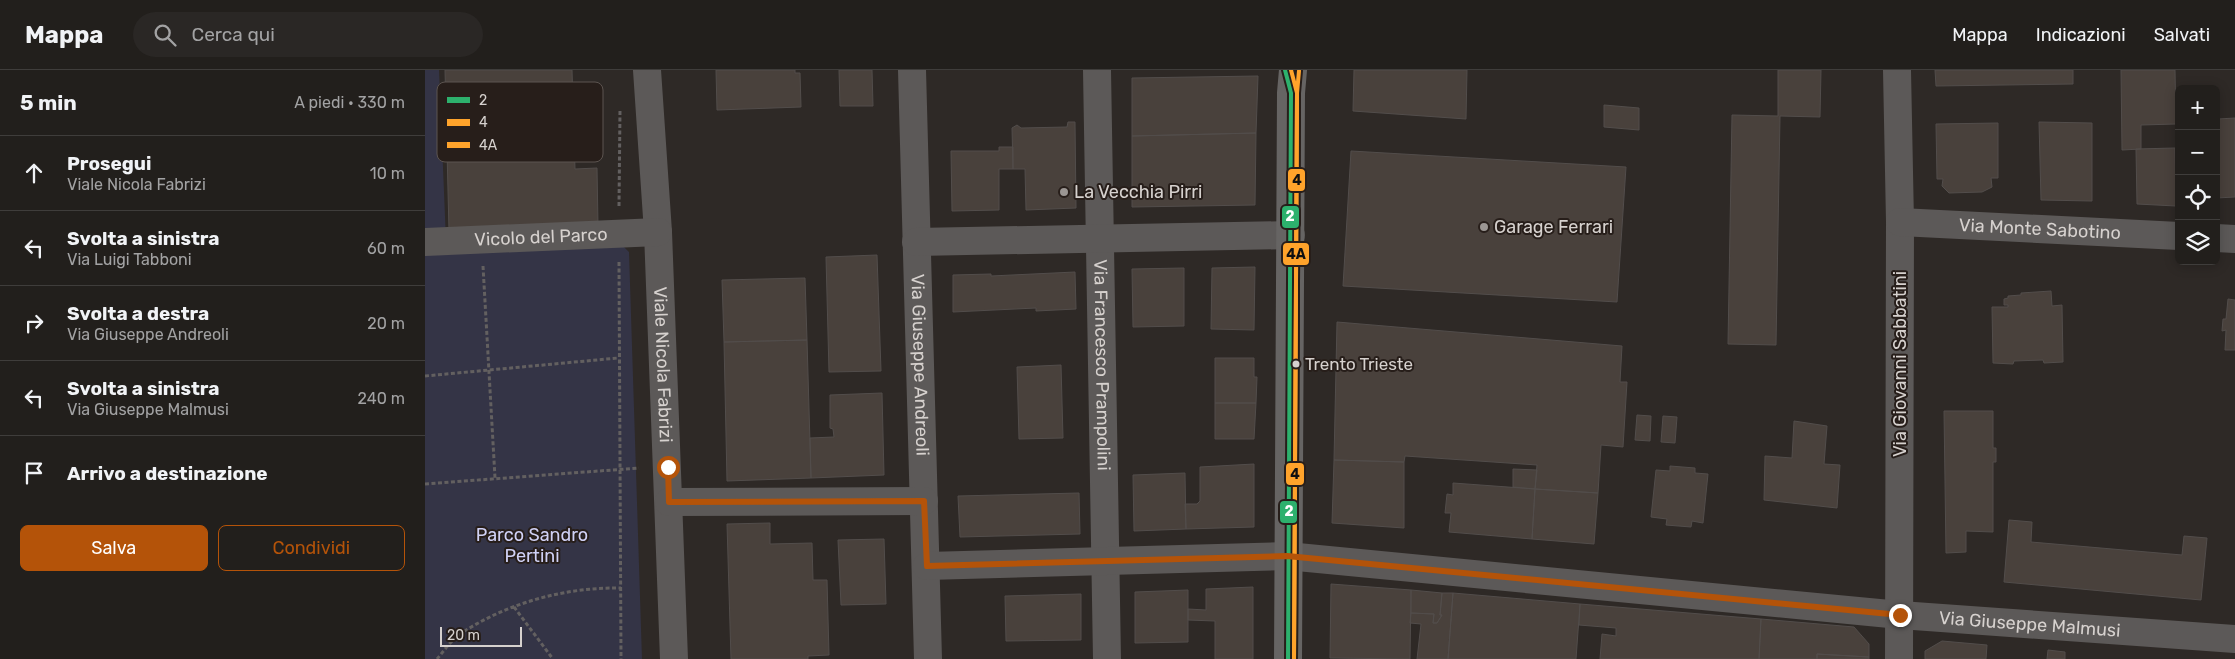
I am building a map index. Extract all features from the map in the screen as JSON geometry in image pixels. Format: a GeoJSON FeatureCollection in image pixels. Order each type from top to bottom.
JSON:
{"type":"FeatureCollection","features":[{"type":"Feature","properties":{"kind":"street","name":"Viale Nicola Fabrizi"},"geometry":{"type":"LineString","coordinates":[[647,70],[658,232],[674,659]]}},
{"type":"Feature","properties":{"kind":"street","name":"Via Giuseppe Andreoli"},"geometry":{"type":"LineString","coordinates":[[912,70],[929,659]]}},
{"type":"Feature","properties":{"kind":"street","name":"Via Francesco Prampolini"},"geometry":{"type":"LineString","coordinates":[[1097,70],[1107,562],[1107,659]]}},
{"type":"Feature","properties":{"kind":"street","name":"Via Giovanni Sabbatini"},"geometry":{"type":"LineString","coordinates":[[1897,70],[1900,222],[1899,659]]}},
{"type":"Feature","properties":{"kind":"street"},"geometry":{"type":"LineString","coordinates":[[1288,659],[1287,556],[1291,235],[1290,78]]}},
{"type":"Feature","properties":{"kind":"street","name":"Via Monte Sabotino"},"geometry":{"type":"LineString","coordinates":[[1900,222],[2175,236]]}},
{"type":"Feature","properties":{"kind":"street","name":"Vicolo del Parco"},"geometry":{"type":"LineString","coordinates":[[425,242],[658,232]]}},
{"type":"Feature","properties":{"kind":"street"},"geometry":{"type":"LineString","coordinates":[[916,242],[1291,235]]}},
{"type":"Feature","properties":{"kind":"street"},"geometry":{"type":"LineString","coordinates":[[2220,238],[2235,239]]}},
{"type":"Feature","properties":{"kind":"street"},"geometry":{"type":"LineString","coordinates":[[669,502],[924,501]]}},
{"type":"Feature","properties":{"kind":"street","name":"Via Giuseppe Malmusi"},"geometry":{"type":"LineString","coordinates":[[927,566],[1287,556],[1900,615],[2235,639]]}},
{"type":"Feature","properties":{"kind":"path"},"geometry":{"type":"LineString","coordinates":[[619,109],[618,358],[621,659]]}},
{"type":"Feature","properties":{"kind":"path"},"geometry":{"type":"LineString","coordinates":[[481,240],[495,478]]}},
{"type":"Feature","properties":{"kind":"path"},"geometry":{"type":"LineString","coordinates":[[425,376],[618,358]]}},
{"type":"Feature","properties":{"kind":"path"},"geometry":{"type":"LineString","coordinates":[[425,484],[668,467]]}},
{"type":"Feature","properties":{"kind":"path"},"geometry":{"type":"LineString","coordinates":[[437,659],[459,635],[502,611],[556,594],[598,587],[621,588]]}},
{"type":"Feature","properties":{"kind":"path"},"geometry":{"type":"LineString","coordinates":[[514,607],[553,659]]}},
{"type":"Feature","properties":{"kind":"green space","name":"Parco Sandro Pertini"},"geometry":{"type":"Polygon","coordinates":[[[425,70],[439,70],[439,82],[437,82],[437,162],[443,162],[446,241],[623,246],[629,252],[642,659],[425,659],[425,70]]]}},
{"type":"Feature","properties":{"kind":"building"},"geometry":{"type":"Polygon","coordinates":[[[445,70],[572,70],[572,82],[445,82],[445,70]]]}},
{"type":"Feature","properties":{"kind":"building"},"geometry":{"type":"Polygon","coordinates":[[[716,70],[795,70],[795,73],[800,73],[801,107],[717,110],[716,70]]]}},
{"type":"Feature","properties":{"kind":"building"},"geometry":{"type":"Polygon","coordinates":[[[839,70],[872,70],[873,106],[840,106],[839,70]]]}},
{"type":"Feature","properties":{"kind":"building"},"geometry":{"type":"Polygon","coordinates":[[[1354,70],[1467,70],[1466,119],[1353,111],[1354,70]]]}},
{"type":"Feature","properties":{"kind":"building"},"geometry":{"type":"Polygon","coordinates":[[[1778,70],[1821,70],[1820,117],[1780,116],[1776,345],[1728,344],[1732,115],[1778,116],[1778,70]]]}},
{"type":"Feature","properties":{"kind":"building"},"geometry":{"type":"Polygon","coordinates":[[[1935,70],[2073,70],[2073,84],[1936,86],[1935,70]]]}},
{"type":"Feature","properties":{"kind":"building"},"geometry":{"type":"Polygon","coordinates":[[[2121,70],[2175,70],[2175,124],[2141,125],[2141,149],[2122,150],[2121,70]]]}},
{"type":"Feature","properties":{"kind":"building"},"geometry":{"type":"Polygon","coordinates":[[[1258,76],[1256,133],[1132,136],[1132,78],[1258,76]]]}},
{"type":"Feature","properties":{"kind":"building"},"geometry":{"type":"Polygon","coordinates":[[[1604,105],[1639,108],[1639,130],[1604,127],[1604,105]]]}},
{"type":"Feature","properties":{"kind":"building"},"geometry":{"type":"Polygon","coordinates":[[[2235,118],[2235,197],[2220,198],[2220,119],[2235,118]]]}},
{"type":"Feature","properties":{"kind":"building"},"geometry":{"type":"Polygon","coordinates":[[[1068,122],[1075,122],[1076,208],[1026,210],[1025,169],[1013,169],[1012,128],[1017,125],[1021,128],[1067,127],[1068,122]]]}},
{"type":"Feature","properties":{"kind":"building"},"geometry":{"type":"Polygon","coordinates":[[[2039,122],[2092,123],[2092,201],[2041,200],[2039,122]]]}},
{"type":"Feature","properties":{"kind":"building"},"geometry":{"type":"Polygon","coordinates":[[[1998,123],[1998,178],[1991,178],[1992,187],[1982,192],[1949,193],[1942,186],[1943,179],[1937,179],[1936,124],[1998,123]]]}},
{"type":"Feature","properties":{"kind":"building"},"geometry":{"type":"Polygon","coordinates":[[[1256,133],[1255,205],[1132,207],[1132,136],[1256,133]]]}},
{"type":"Feature","properties":{"kind":"building"},"geometry":{"type":"Polygon","coordinates":[[[999,147],[1013,147],[1013,169],[999,169],[999,210],[952,211],[951,151],[999,151],[999,147]]]}},
{"type":"Feature","properties":{"kind":"building"},"geometry":{"type":"Polygon","coordinates":[[[2175,148],[2175,206],[2137,204],[2136,149],[2175,148]]]}},
{"type":"Feature","properties":{"kind":"building","name":"Garage Ferrari"},"geometry":{"type":"Polygon","coordinates":[[[1351,151],[1626,167],[1617,302],[1343,286],[1351,151]]]}},
{"type":"Feature","properties":{"kind":"building"},"geometry":{"type":"Polygon","coordinates":[[[447,162],[575,162],[575,169],[597,168],[598,226],[449,231],[447,162]]]}},
{"type":"Feature","properties":{"kind":"building"},"geometry":{"type":"Polygon","coordinates":[[[877,255],[881,371],[829,372],[826,257],[877,255]]]}},
{"type":"Feature","properties":{"kind":"building"},"geometry":{"type":"Polygon","coordinates":[[[1255,267],[1254,330],[1211,329],[1212,268],[1255,267]]]}},
{"type":"Feature","properties":{"kind":"building"},"geometry":{"type":"Polygon","coordinates":[[[1184,268],[1184,326],[1133,327],[1132,269],[1184,268]]]}},
{"type":"Feature","properties":{"kind":"building"},"geometry":{"type":"Polygon","coordinates":[[[1075,272],[1076,309],[1036,311],[1036,308],[953,312],[953,275],[991,274],[991,276],[1075,272]]]}},
{"type":"Feature","properties":{"kind":"building"},"geometry":{"type":"Polygon","coordinates":[[[805,278],[807,340],[724,342],[722,280],[805,278]]]}},
{"type":"Feature","properties":{"kind":"building"},"geometry":{"type":"Polygon","coordinates":[[[2051,291],[2052,306],[2062,305],[2063,362],[2044,363],[2043,360],[2014,361],[2013,364],[1993,363],[1992,307],[2008,307],[2008,305],[2004,305],[2004,299],[2008,298],[2008,296],[2051,291]]]}},
{"type":"Feature","properties":{"kind":"building"},"geometry":{"type":"Polygon","coordinates":[[[2228,299],[2235,300],[2235,350],[2225,350],[2226,330],[2222,331],[2223,319],[2226,319],[2228,299]]]}},
{"type":"Feature","properties":{"kind":"building"},"geometry":{"type":"Polygon","coordinates":[[[1337,322],[1622,346],[1620,382],[1627,382],[1623,447],[1601,445],[1598,493],[1535,489],[1537,465],[1405,456],[1404,462],[1334,460],[1337,322]]]}},
{"type":"Feature","properties":{"kind":"building"},"geometry":{"type":"Polygon","coordinates":[[[807,340],[811,478],[727,481],[724,342],[807,340]]]}},
{"type":"Feature","properties":{"kind":"building"},"geometry":{"type":"Polygon","coordinates":[[[1215,358],[1254,358],[1254,377],[1257,377],[1256,403],[1215,403],[1215,358]]]}},
{"type":"Feature","properties":{"kind":"building"},"geometry":{"type":"Polygon","coordinates":[[[1061,365],[1063,438],[1019,439],[1017,367],[1061,365]]]}},
{"type":"Feature","properties":{"kind":"building"},"geometry":{"type":"Polygon","coordinates":[[[882,393],[884,475],[811,478],[810,438],[834,437],[833,429],[830,428],[830,395],[882,393]]]}},
{"type":"Feature","properties":{"kind":"building"},"geometry":{"type":"Polygon","coordinates":[[[1215,403],[1256,403],[1254,439],[1215,439],[1215,403]]]}},
{"type":"Feature","properties":{"kind":"building"},"geometry":{"type":"Polygon","coordinates":[[[1944,411],[1993,411],[1993,448],[1996,448],[1996,462],[1993,462],[1993,532],[1966,531],[1966,552],[1946,553],[1944,411]]]}},
{"type":"Feature","properties":{"kind":"building"},"geometry":{"type":"Polygon","coordinates":[[[1637,415],[1651,416],[1650,441],[1635,440],[1637,415]]]}},
{"type":"Feature","properties":{"kind":"building"},"geometry":{"type":"Polygon","coordinates":[[[1663,416],[1677,417],[1675,443],[1661,442],[1663,416]]]}},
{"type":"Feature","properties":{"kind":"building"},"geometry":{"type":"Polygon","coordinates":[[[1794,421],[1827,426],[1824,464],[1840,465],[1837,508],[1764,500],[1765,456],[1792,458],[1794,421]]]}},
{"type":"Feature","properties":{"kind":"building"},"geometry":{"type":"Polygon","coordinates":[[[1334,460],[1404,462],[1404,528],[1332,523],[1334,460]]]}},
{"type":"Feature","properties":{"kind":"building"},"geometry":{"type":"Polygon","coordinates":[[[1254,464],[1254,527],[1186,529],[1185,504],[1197,504],[1200,501],[1200,467],[1254,464]]]}},
{"type":"Feature","properties":{"kind":"building"},"geometry":{"type":"Polygon","coordinates":[[[1670,466],[1695,468],[1695,473],[1708,474],[1703,523],[1692,521],[1691,527],[1666,525],[1667,519],[1651,517],[1656,470],[1670,471],[1670,466]]]}},
{"type":"Feature","properties":{"kind":"building"},"geometry":{"type":"Polygon","coordinates":[[[1513,469],[1537,470],[1535,489],[1513,487],[1513,469]]]}},
{"type":"Feature","properties":{"kind":"building"},"geometry":{"type":"Polygon","coordinates":[[[1185,473],[1186,529],[1134,531],[1133,475],[1185,473]]]}},
{"type":"Feature","properties":{"kind":"building"},"geometry":{"type":"Polygon","coordinates":[[[1453,483],[1535,489],[1532,539],[1449,532],[1451,513],[1445,513],[1447,494],[1453,495],[1453,483]]]}},
{"type":"Feature","properties":{"kind":"building"},"geometry":{"type":"Polygon","coordinates":[[[1535,489],[1598,493],[1594,544],[1532,539],[1535,489]]]}},
{"type":"Feature","properties":{"kind":"building"},"geometry":{"type":"Polygon","coordinates":[[[1079,493],[1080,534],[960,537],[958,496],[1079,493]]]}},
{"type":"Feature","properties":{"kind":"building"},"geometry":{"type":"Polygon","coordinates":[[[2009,520],[2032,522],[2031,542],[2182,555],[2184,536],[2207,538],[2201,600],[2004,582],[2009,520]]]}},
{"type":"Feature","properties":{"kind":"building"},"geometry":{"type":"Polygon","coordinates":[[[770,523],[770,544],[812,543],[813,580],[827,580],[829,655],[808,656],[808,659],[731,659],[727,524],[770,523]]]}},
{"type":"Feature","properties":{"kind":"building"},"geometry":{"type":"Polygon","coordinates":[[[884,539],[886,604],[841,605],[838,540],[884,539]]]}},
{"type":"Feature","properties":{"kind":"building"},"geometry":{"type":"Polygon","coordinates":[[[1331,584],[1411,590],[1410,659],[1330,658],[1331,584]]]}},
{"type":"Feature","properties":{"kind":"building"},"geometry":{"type":"Polygon","coordinates":[[[1253,587],[1253,659],[1215,659],[1215,621],[1188,620],[1188,609],[1206,610],[1206,589],[1253,587]]]}},
{"type":"Feature","properties":{"kind":"building"},"geometry":{"type":"Polygon","coordinates":[[[1188,590],[1188,642],[1135,643],[1135,592],[1188,590]]]}},
{"type":"Feature","properties":{"kind":"building"},"geometry":{"type":"Polygon","coordinates":[[[1411,590],[1442,593],[1440,615],[1442,615],[1437,623],[1433,623],[1434,614],[1411,613],[1411,590]]]}},
{"type":"Feature","properties":{"kind":"building"},"geometry":{"type":"Polygon","coordinates":[[[1442,593],[1453,593],[1448,659],[1417,659],[1421,624],[1410,623],[1411,613],[1434,614],[1433,623],[1437,623],[1442,615],[1440,615],[1442,593]]]}},
{"type":"Feature","properties":{"kind":"building"},"geometry":{"type":"Polygon","coordinates":[[[1453,593],[1580,604],[1576,659],[1448,659],[1453,593]]]}},
{"type":"Feature","properties":{"kind":"building"},"geometry":{"type":"Polygon","coordinates":[[[1081,594],[1081,640],[1006,641],[1005,596],[1081,594]]]}},
{"type":"Feature","properties":{"kind":"building"},"geometry":{"type":"Polygon","coordinates":[[[1580,604],[1761,619],[1759,659],[1600,659],[1602,634],[1616,636],[1616,628],[1579,625],[1580,604]]]}},
{"type":"Feature","properties":{"kind":"building"},"geometry":{"type":"Polygon","coordinates":[[[1761,619],[1854,627],[1869,644],[1869,657],[1817,654],[1817,659],[1759,659],[1761,619]]]}},
{"type":"Feature","properties":{"kind":"building"},"geometry":{"type":"Polygon","coordinates":[[[1942,641],[1987,645],[1986,659],[1925,659],[1925,651],[1942,641]]]}},
{"type":"Feature","properties":{"kind":"building"},"geometry":{"type":"Polygon","coordinates":[[[2048,650],[2065,652],[2065,659],[2047,659],[2048,650]]]}},
{"type":"Feature","properties":{"kind":"building"},"geometry":{"type":"Polygon","coordinates":[[[1817,654],[1869,657],[1869,659],[1817,659],[1817,654]]]}},
{"type":"Feature","properties":{"kind":"transit line","name":"2"},"geometry":{"type":"LineString","coordinates":[[1285,70],[1291,93],[1288,659]]}},
{"type":"Feature","properties":{"kind":"transit line","name":"4A"},"geometry":{"type":"LineString","coordinates":[[1291,70],[1297,93],[1294,659]]}},
{"type":"Feature","properties":{"kind":"transit line","name":"4"},"geometry":{"type":"LineString","coordinates":[[1294,659],[1297,93],[1299,71]]}},
{"type":"Feature","properties":{"kind":"place","name":"La Vecchia Pirri"},"geometry":{"type":"Point","coordinates":[1064,192]}},
{"type":"Feature","properties":{"kind":"place","name":"Garage Ferrari"},"geometry":{"type":"Point","coordinates":[1484,227]}},
{"type":"Feature","properties":{"kind":"place","name":"Trento Trieste"},"geometry":{"type":"Point","coordinates":[1296,364]}},
{"type":"Feature","properties":{"kind":"route"},"geometry":{"type":"LineString","coordinates":[[668,467],[669,502],[924,501],[927,566],[1287,556],[1900,615]]}}]}
